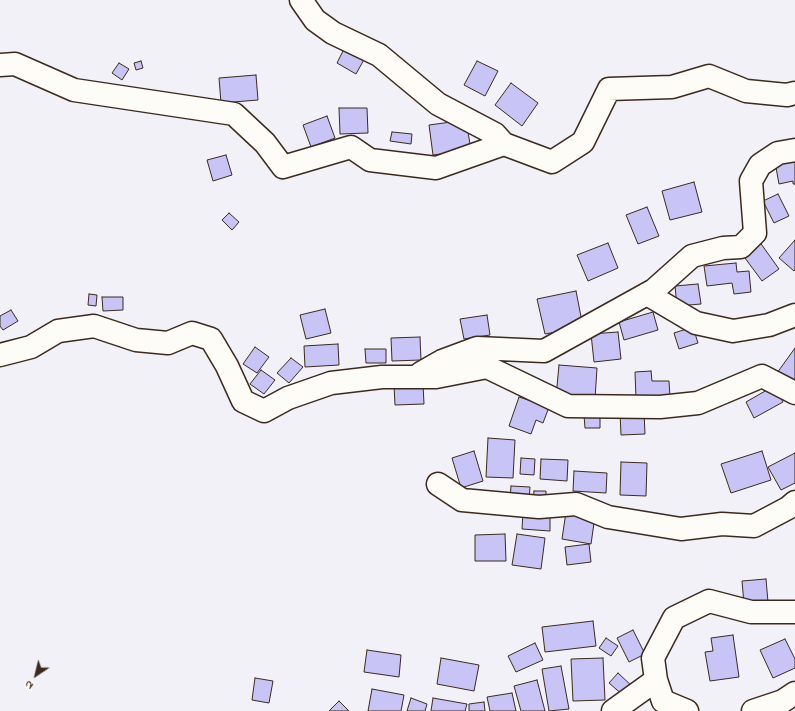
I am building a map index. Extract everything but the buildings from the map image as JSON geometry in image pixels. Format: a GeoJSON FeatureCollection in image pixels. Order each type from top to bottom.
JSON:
{"type":"FeatureCollection","features":[{"type":"Feature","properties":{"kind":"street"},"geometry":{"type":"LineString","coordinates":[[301,0],[315,20],[333,33],[379,55],[438,104],[495,134],[504,144],[552,162],[583,142],[609,89],[672,87],[709,76],[746,91],[787,95],[795,93]]}},
{"type":"Feature","properties":{"kind":"street"},"geometry":{"type":"LineString","coordinates":[[0,65],[15,64],[74,90],[234,114],[265,143],[282,168],[351,147],[370,160],[436,168],[504,144]]}},
{"type":"Feature","properties":{"kind":"street"},"geometry":{"type":"LineString","coordinates":[[415,377],[442,361],[477,348],[544,351],[654,290],[692,256],[723,248],[740,247],[755,233],[751,181],[760,166],[778,153],[795,150]]}},
{"type":"Feature","properties":{"kind":"street"},"geometry":{"type":"LineString","coordinates":[[647,294],[696,323],[733,331],[769,325],[795,315]]}},
{"type":"Feature","properties":{"kind":"street"},"geometry":{"type":"LineString","coordinates":[[0,355],[31,347],[58,330],[94,326],[136,340],[168,343],[192,332],[211,339],[227,366],[243,401],[264,411],[288,398],[331,383],[382,377],[436,377],[487,367],[568,406],[660,407],[698,403],[762,376],[795,393]]}},
{"type":"Feature","properties":{"kind":"street"},"geometry":{"type":"LineString","coordinates":[[438,484],[462,500],[539,507],[576,504],[608,517],[681,529],[722,524],[754,526],[788,508],[795,502]]}},
{"type":"Feature","properties":{"kind":"street"},"geometry":{"type":"LineString","coordinates":[[687,711],[663,701],[656,680],[653,658],[674,618],[709,601],[751,612],[795,612]]}},
{"type":"Feature","properties":{"kind":"street"},"geometry":{"type":"LineString","coordinates":[[613,711],[656,680]]}},
{"type":"Feature","properties":{"kind":"street"},"geometry":{"type":"LineString","coordinates":[[753,711],[782,701],[795,693]]}}]}
